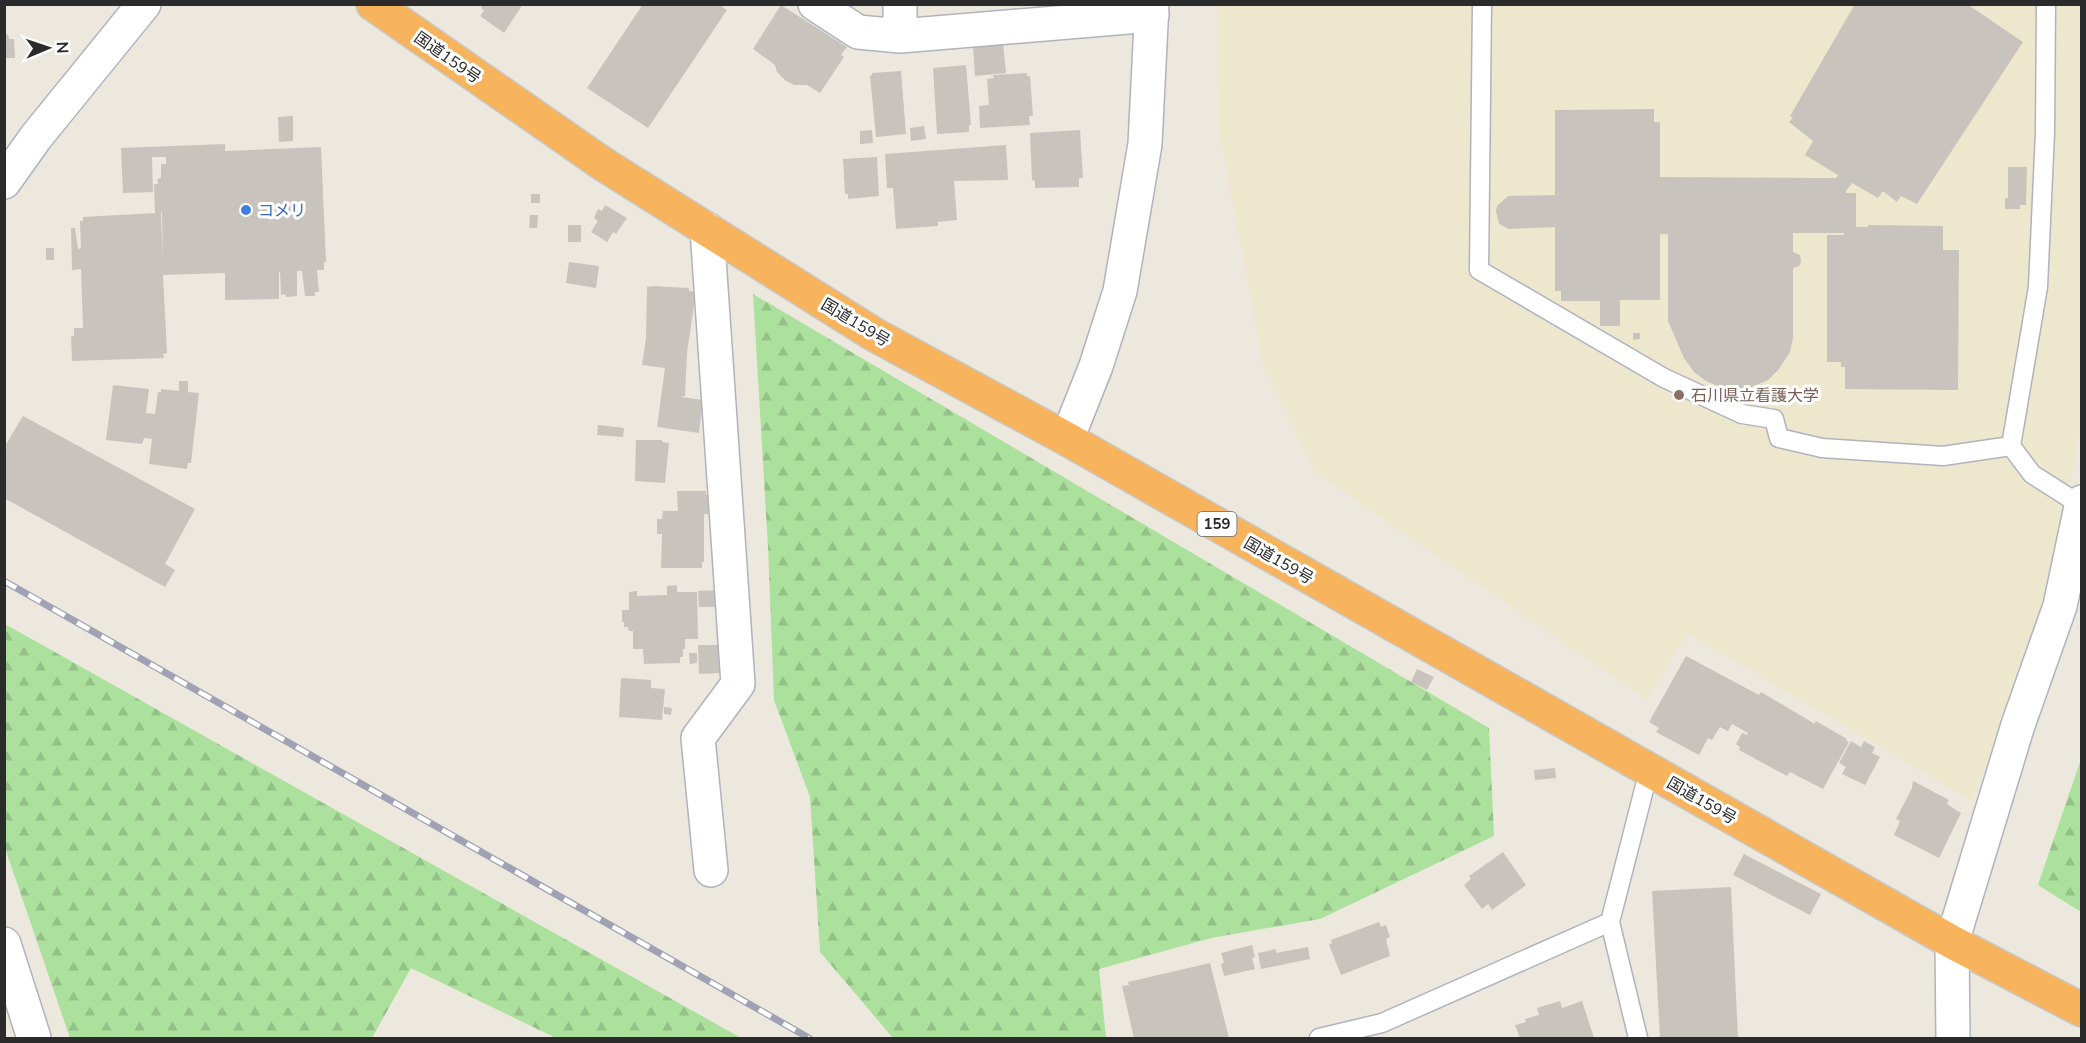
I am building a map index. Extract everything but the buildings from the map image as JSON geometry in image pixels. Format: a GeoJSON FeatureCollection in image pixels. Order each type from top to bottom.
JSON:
{"type":"FeatureCollection","features":[{"type":"Feature","properties":{"kind":"highway","name":"国道159号"},"geometry":{"type":"LineString","coordinates":[[373,4],[603,164],[875,335],[1067,439],[1952,942],[2082,1010]]}},
{"type":"Feature","properties":{"kind":"street"},"geometry":{"type":"LineString","coordinates":[[4,182],[36,137],[144,4]]}},
{"type":"Feature","properties":{"kind":"street"},"geometry":{"type":"LineString","coordinates":[[815,4],[858,32],[900,20],[1152,10],[1145,144],[1120,291],[1096,366],[1067,439]]}},
{"type":"Feature","properties":{"kind":"street"},"geometry":{"type":"LineString","coordinates":[[706,229],[738,684],[698,738],[711,870]]}},
{"type":"Feature","properties":{"kind":"street"},"geometry":{"type":"LineString","coordinates":[[1953,1038],[1952,942],[2018,725],[2060,606],[2081,505]]}},
{"type":"Feature","properties":{"kind":"street"},"geometry":{"type":"LineString","coordinates":[[4,944],[33,1038]]}},
{"type":"Feature","properties":{"kind":"lane"},"geometry":{"type":"LineString","coordinates":[[1482,4],[1479,270],[1664,378],[1742,414],[1774,419],[1779,438],[1822,448],[1943,456],[2011,446]]}},
{"type":"Feature","properties":{"kind":"lane"},"geometry":{"type":"LineString","coordinates":[[2046,4],[2038,287],[2011,446],[2032,474],[2081,505]]}},
{"type":"Feature","properties":{"kind":"lane"},"geometry":{"type":"LineString","coordinates":[[1638,1038],[1610,922],[1649,770]]}},
{"type":"Feature","properties":{"kind":"lane"},"geometry":{"type":"LineString","coordinates":[[1319,1038],[1382,1023],[1610,922]]}},
{"type":"Feature","properties":{"kind":"shaded area","name":"石川県立看護大学"},"geometry":{"type":"Polygon","coordinates":[[[1217,5],[2081,5],[2081,422],[2052,586],[1972,801],[1687,633],[1647,700],[1315,472],[1264,368],[1218,125],[1217,5]]]}},
{"type":"Feature","properties":{"kind":"green space"},"geometry":{"type":"Polygon","coordinates":[[[753,294],[1489,728],[1494,836],[1320,919],[1211,938],[1099,969],[1106,1038],[893,1038],[820,952],[810,797],[774,700],[768,547],[753,294]]]}},
{"type":"Feature","properties":{"kind":"green space"},"geometry":{"type":"Polygon","coordinates":[[[4,624],[741,1038],[556,1038],[411,968],[372,1038],[70,1038],[5,848],[4,624]]]}},
{"type":"Feature","properties":{"kind":"green space"},"geometry":{"type":"Polygon","coordinates":[[[2081,759],[2082,912],[2038,885],[2081,759]]]}},
{"type":"Feature","properties":{"kind":"railway"},"geometry":{"type":"LineString","coordinates":[[4,581],[809,1038]]}},
{"type":"Feature","properties":{"kind":"place","name":"コメリ"},"geometry":{"type":"Point","coordinates":[246,210]}},
{"type":"Feature","properties":{"kind":"place","name":"石川県立看護大学"},"geometry":{"type":"Point","coordinates":[1679,395]}}]}
